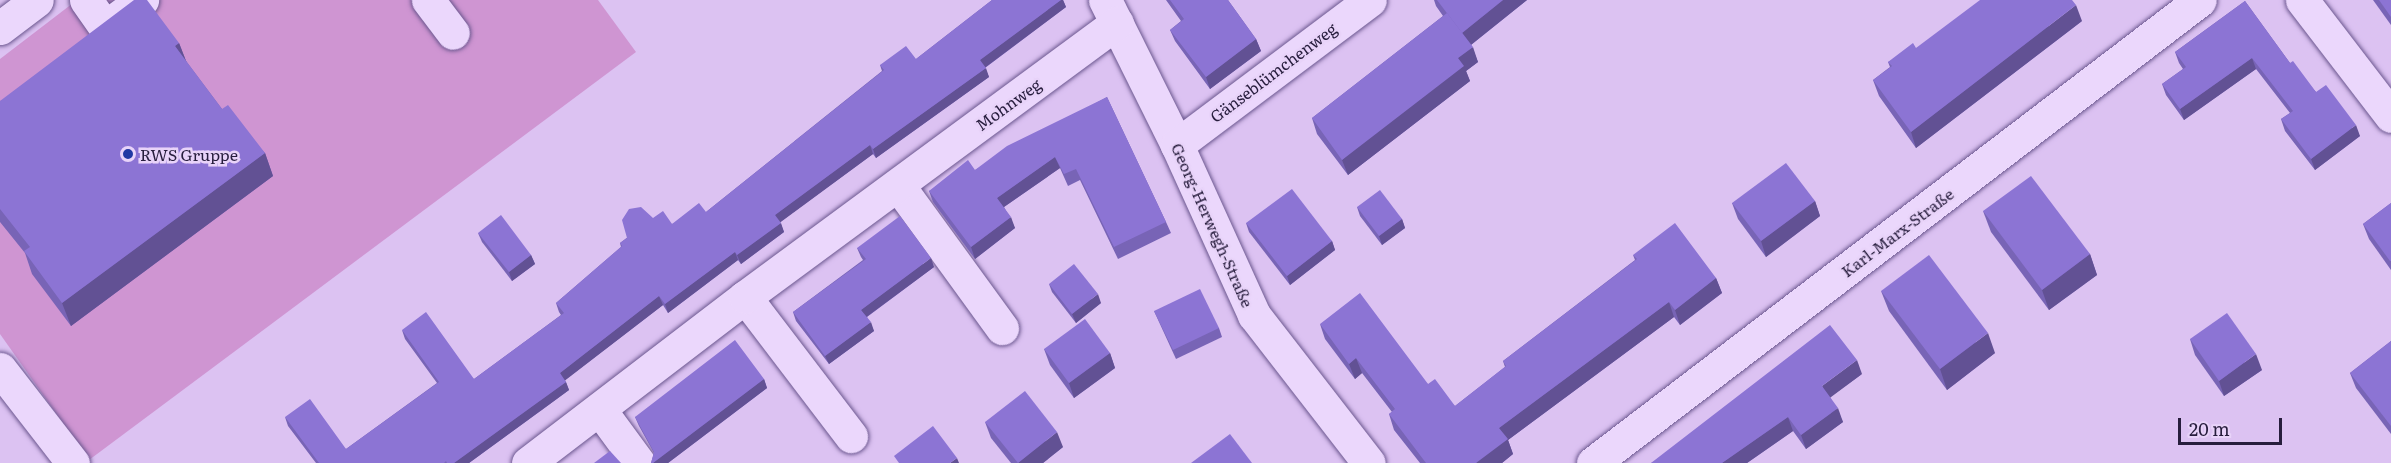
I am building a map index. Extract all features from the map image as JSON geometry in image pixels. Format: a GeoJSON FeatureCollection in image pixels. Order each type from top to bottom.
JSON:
{"type":"FeatureCollection","features":[{"type":"Feature","properties":{"kind":"street"},"geometry":{"type":"LineString","coordinates":[[0,28],[37,0]]}},
{"type":"Feature","properties":{"kind":"street"},"geometry":{"type":"LineString","coordinates":[[86,0],[105,27]]}},
{"type":"Feature","properties":{"kind":"street"},"geometry":{"type":"LineString","coordinates":[[76,48],[142,0]]}},
{"type":"Feature","properties":{"kind":"street"},"geometry":{"type":"LineString","coordinates":[[428,0],[453,33]]}},
{"type":"Feature","properties":{"kind":"street","name":"Gänseblümchenweg"},"geometry":{"type":"LineString","coordinates":[[1177,144],[1370,0]]}},
{"type":"Feature","properties":{"kind":"street","name":"Karl-Marx-Straße"},"geometry":{"type":"LineString","coordinates":[[1593,463],[2200,0]]}},
{"type":"Feature","properties":{"kind":"street"},"geometry":{"type":"LineString","coordinates":[[2302,0],[2391,116]]}},
{"type":"Feature","properties":{"kind":"street","name":"Georg-Herwegh-Straße"},"geometry":{"type":"LineString","coordinates":[[1111,11],[1177,144],[1254,315],[1369,463]]}},
{"type":"Feature","properties":{"kind":"street","name":"Mohnweg"},"geometry":{"type":"LineString","coordinates":[[528,463],[898,185],[1111,11]]}},
{"type":"Feature","properties":{"kind":"street"},"geometry":{"type":"LineString","coordinates":[[898,185],[1002,328]]}},
{"type":"Feature","properties":{"kind":"street"},"geometry":{"type":"LineString","coordinates":[[746,297],[851,436]]}},
{"type":"Feature","properties":{"kind":"street"},"geometry":{"type":"LineString","coordinates":[[0,369],[73,463]]}},
{"type":"Feature","properties":{"kind":"street"},"geometry":{"type":"LineString","coordinates":[[600,410],[639,463]]}},
{"type":"Feature","properties":{"kind":"shaded area"},"geometry":{"type":"Polygon","coordinates":[[[77,0],[598,0],[636,52],[89,460],[0,334],[0,59],[77,0]]]}},
{"type":"Feature","properties":{"kind":"building","name":"RWS Gruppe"},"geometry":{"type":"Polygon","coordinates":[[[134,0],[147,0],[179,43],[175,46],[222,109],[228,105],[265,153],[62,303],[24,251],[30,247],[0,209],[0,101],[134,0]]]}},
{"type":"Feature","properties":{"kind":"building"},"geometry":{"type":"Polygon","coordinates":[[[992,0],[1061,0],[980,60],[986,68],[873,149],[870,145],[775,215],[781,223],[737,255],[735,252],[665,304],[659,296],[560,373],[566,382],[454,463],[446,461],[444,463],[319,463],[285,417],[310,399],[346,449],[439,382],[402,330],[426,312],[474,379],[564,313],[556,303],[622,246],[620,243],[627,238],[622,220],[629,209],[641,207],[653,218],[663,211],[672,224],[699,203],[706,212],[884,70],[880,65],[906,46],[916,59],[992,0]]]}},
{"type":"Feature","properties":{"kind":"building"},"geometry":{"type":"Polygon","coordinates":[[[1170,0],[1228,0],[1256,39],[1206,77],[1170,30],[1184,19],[1170,0]]]}},
{"type":"Feature","properties":{"kind":"building"},"geometry":{"type":"Polygon","coordinates":[[[1437,0],[1503,0],[1462,33],[1437,0]]]}},
{"type":"Feature","properties":{"kind":"building"},"geometry":{"type":"Polygon","coordinates":[[[1980,0],[2072,0],[2076,5],[1911,132],[1873,80],[1892,66],[1888,62],[1913,43],[1916,48],[1980,0]]]}},
{"type":"Feature","properties":{"kind":"building"},"geometry":{"type":"Polygon","coordinates":[[[2379,0],[2391,0],[2391,17],[2379,0]]]}},
{"type":"Feature","properties":{"kind":"building"},"geometry":{"type":"Polygon","coordinates":[[[2245,1],[2290,63],[2293,61],[2316,92],[2326,85],[2356,125],[2311,159],[2281,119],[2293,111],[2252,58],[2180,109],[2162,84],[2186,67],[2175,52],[2245,1]]]}},
{"type":"Feature","properties":{"kind":"building"},"geometry":{"type":"Polygon","coordinates":[[[1447,13],[1473,47],[1458,58],[1464,66],[1342,160],[1312,118],[1447,13]]]}},
{"type":"Feature","properties":{"kind":"building"},"geometry":{"type":"Polygon","coordinates":[[[1107,97],[1166,222],[1114,247],[1076,169],[1064,174],[1055,157],[997,198],[1011,217],[971,247],[929,191],[968,160],[975,170],[1007,146],[1107,97]]]}},
{"type":"Feature","properties":{"kind":"building"},"geometry":{"type":"Polygon","coordinates":[[[1786,163],[1815,201],[1761,241],[1732,203],[1786,163]]]}},
{"type":"Feature","properties":{"kind":"building"},"geometry":{"type":"Polygon","coordinates":[[[2031,176],[2090,254],[2042,290],[1983,211],[2031,176]]]}},
{"type":"Feature","properties":{"kind":"building"},"geometry":{"type":"Polygon","coordinates":[[[1292,189],[1332,241],[1287,276],[1246,223],[1292,189]]]}},
{"type":"Feature","properties":{"kind":"building"},"geometry":{"type":"Polygon","coordinates":[[[1380,190],[1402,219],[1379,236],[1357,207],[1380,190]]]}},
{"type":"Feature","properties":{"kind":"building"},"geometry":{"type":"Polygon","coordinates":[[[2391,203],[2391,261],[2390,261],[2363,224],[2391,203]]]}},
{"type":"Feature","properties":{"kind":"building"},"geometry":{"type":"Polygon","coordinates":[[[501,215],[531,255],[509,272],[478,233],[501,215]]]}},
{"type":"Feature","properties":{"kind":"building"},"geometry":{"type":"Polygon","coordinates":[[[900,216],[931,258],[861,310],[871,322],[825,356],[793,312],[866,259],[857,248],[900,216]]]}},
{"type":"Feature","properties":{"kind":"building"},"geometry":{"type":"Polygon","coordinates":[[[1675,223],[1716,278],[1675,310],[1669,302],[1499,428],[1508,439],[1476,463],[1426,463],[1389,414],[1395,409],[1356,358],[1349,364],[1320,324],[1360,293],[1428,384],[1435,379],[1455,406],[1506,366],[1503,361],[1637,259],[1633,255],[1675,223]]]}},
{"type":"Feature","properties":{"kind":"building"},"geometry":{"type":"Polygon","coordinates":[[[1929,255],[1988,333],[1940,369],[1881,291],[1929,255]]]}},
{"type":"Feature","properties":{"kind":"building"},"geometry":{"type":"Polygon","coordinates":[[[1074,264],[1098,294],[1072,314],[1049,284],[1074,264]]]}},
{"type":"Feature","properties":{"kind":"building"},"geometry":{"type":"Polygon","coordinates":[[[1200,289],[1219,328],[1173,350],[1154,311],[1200,289]]]}},
{"type":"Feature","properties":{"kind":"building"},"geometry":{"type":"Polygon","coordinates":[[[2227,313],[2256,354],[2219,381],[2190,339],[2227,313]]]}},
{"type":"Feature","properties":{"kind":"building"},"geometry":{"type":"Polygon","coordinates":[[[1085,319],[1110,353],[1069,383],[1044,349],[1085,319]]]}},
{"type":"Feature","properties":{"kind":"building"},"geometry":{"type":"Polygon","coordinates":[[[1830,325],[1857,360],[1822,386],[1838,408],[1801,435],[1788,417],[1722,463],[1651,463],[1830,325]]]}},
{"type":"Feature","properties":{"kind":"building"},"geometry":{"type":"Polygon","coordinates":[[[735,340],[764,379],[651,463],[654,452],[635,417],[735,340]]]}},
{"type":"Feature","properties":{"kind":"building"},"geometry":{"type":"Polygon","coordinates":[[[2391,341],[2391,426],[2350,373],[2391,341]]]}},
{"type":"Feature","properties":{"kind":"building"},"geometry":{"type":"Polygon","coordinates":[[[1025,391],[1057,432],[1018,463],[985,422],[1025,391]]]}},
{"type":"Feature","properties":{"kind":"building"},"geometry":{"type":"Polygon","coordinates":[[[933,426],[957,458],[950,463],[899,463],[894,456],[933,426]]]}},
{"type":"Feature","properties":{"kind":"building"},"geometry":{"type":"Polygon","coordinates":[[[1230,434],[1252,463],[1191,463],[1230,434]]]}},
{"type":"Feature","properties":{"kind":"building"},"geometry":{"type":"Polygon","coordinates":[[[610,451],[621,463],[594,463],[610,451]]]}},
{"type":"Feature","properties":{"kind":"place","name":"RWS Gruppe"},"geometry":{"type":"Point","coordinates":[128,154]}}]}
